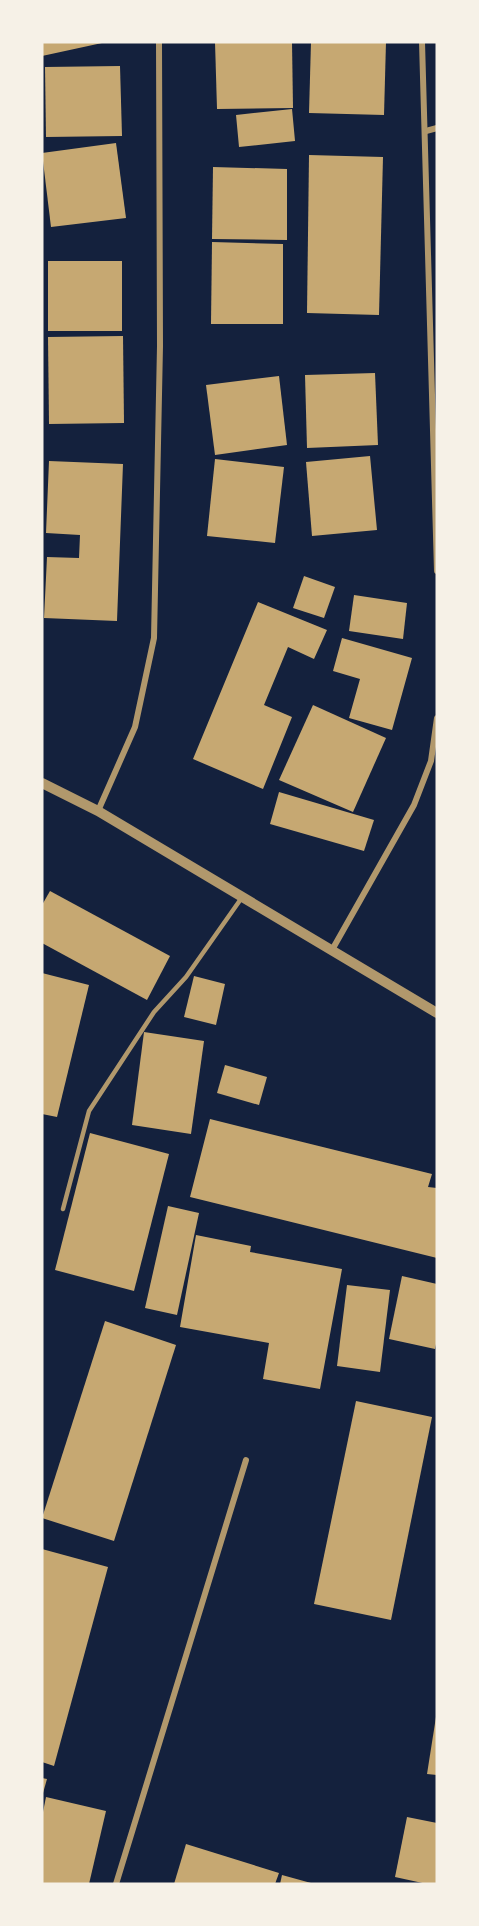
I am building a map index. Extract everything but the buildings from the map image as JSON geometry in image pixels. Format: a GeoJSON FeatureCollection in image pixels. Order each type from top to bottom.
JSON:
{"type":"FeatureCollection","features":[{"type":"Feature","properties":{"kind":"street"},"geometry":{"type":"LineString","coordinates":[[98,811],[135,727],[154,638],[160,346],[159,42]]}},
{"type":"Feature","properties":{"kind":"street"},"geometry":{"type":"LineString","coordinates":[[422,42],[434,400],[437,571]]}},
{"type":"Feature","properties":{"kind":"street"},"geometry":{"type":"LineString","coordinates":[[426,132],[437,128]]}},
{"type":"Feature","properties":{"kind":"street"},"geometry":{"type":"LineString","coordinates":[[332,950],[414,806],[431,761],[437,718]]}},
{"type":"Feature","properties":{"kind":"street"},"geometry":{"type":"LineString","coordinates":[[42,783],[98,811],[437,1013]]}},
{"type":"Feature","properties":{"kind":"street"},"geometry":{"type":"LineString","coordinates":[[116,1884],[246,1460]]}},
{"type":"Feature","properties":{"kind":"lane"},"geometry":{"type":"LineString","coordinates":[[63,1209],[89,1111],[154,1012],[186,977],[243,896]]}}]}
